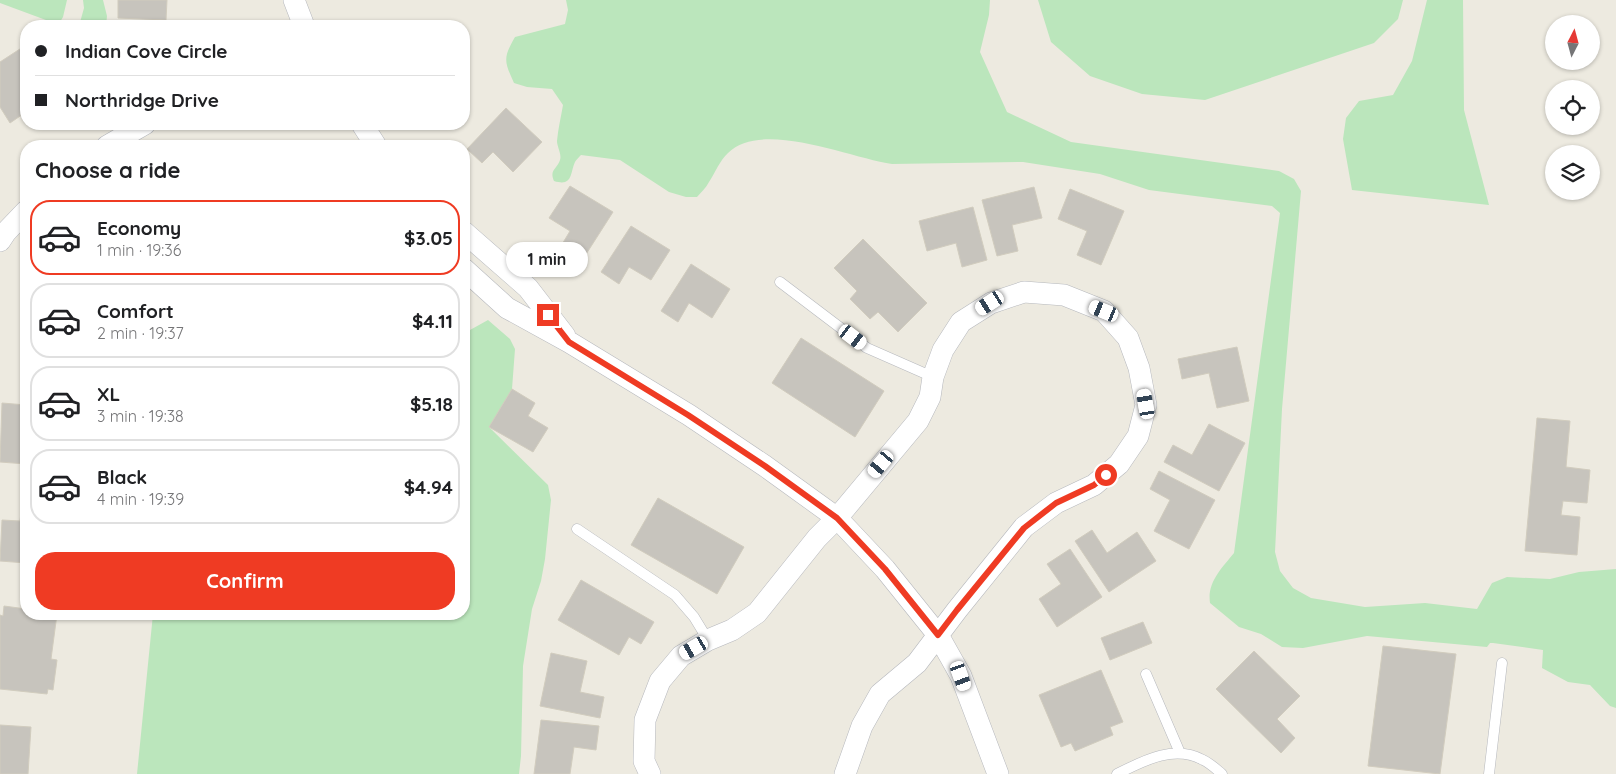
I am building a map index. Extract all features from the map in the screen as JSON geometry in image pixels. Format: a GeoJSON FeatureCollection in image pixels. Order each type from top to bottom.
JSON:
{"type":"FeatureCollection","features":[{"type":"Feature","properties":{"kind":"street"},"geometry":{"type":"LineString","coordinates":[[294,0],[302,20]]}},
{"type":"Feature","properties":{"kind":"street"},"geometry":{"type":"LineString","coordinates":[[117,140],[135,130]]}},
{"type":"Feature","properties":{"kind":"street"},"geometry":{"type":"LineString","coordinates":[[0,241],[20,217]]}},
{"type":"Feature","properties":{"kind":"street"},"geometry":{"type":"LineString","coordinates":[[470,237],[528,288],[569,342]]}},
{"type":"Feature","properties":{"kind":"street"},"geometry":{"type":"LineString","coordinates":[[470,274],[507,308],[569,342],[696,420],[765,466],[837,518],[885,569],[938,635],[961,676],[998,774]]}},
{"type":"Feature","properties":{"kind":"street"},"geometry":{"type":"LineString","coordinates":[[650,774],[644,761],[645,720],[660,681],[681,656],[708,640],[732,630],[757,613],[817,538],[837,518],[918,420],[930,397],[933,377],[943,350],[960,322],[990,303],[1024,292],[1064,295],[1104,311],[1128,338],[1139,368],[1146,404],[1138,436],[1119,464],[1094,485],[1056,503],[1024,528],[957,610],[918,663],[880,694],[862,726],[845,774]]}},
{"type":"Feature","properties":{"kind":"lane"},"geometry":{"type":"LineString","coordinates":[[780,282],[867,348],[933,377]]}},
{"type":"Feature","properties":{"kind":"lane"},"geometry":{"type":"LineString","coordinates":[[577,529],[675,595],[694,616],[708,640]]}},
{"type":"Feature","properties":{"kind":"lane"},"geometry":{"type":"LineString","coordinates":[[1489,774],[1502,663]]}},
{"type":"Feature","properties":{"kind":"lane"},"geometry":{"type":"LineString","coordinates":[[1146,674],[1180,753]]}},
{"type":"Feature","properties":{"kind":"lane"},"geometry":{"type":"LineString","coordinates":[[1117,774],[1152,757],[1180,753],[1203,759],[1222,774]]}},
{"type":"Feature","properties":{"kind":"green space"},"geometry":{"type":"Polygon","coordinates":[[[0,0],[67,0],[61,20],[46,20],[0,3],[0,0]]]}},
{"type":"Feature","properties":{"kind":"green space"},"geometry":{"type":"Polygon","coordinates":[[[83,0],[103,0],[107,20],[81,20],[84,8],[83,0]]]}},
{"type":"Feature","properties":{"kind":"green space"},"geometry":{"type":"Polygon","coordinates":[[[566,0],[990,0],[989,15],[980,52],[1007,112],[1071,142],[1279,171],[1294,179],[1301,191],[1282,409],[1275,552],[1280,571],[1293,588],[1311,598],[1365,607],[1425,603],[1477,609],[1492,583],[1507,577],[1550,579],[1579,572],[1616,569],[1616,708],[1610,706],[1590,685],[1568,682],[1542,668],[1543,650],[1493,643],[1490,643],[1487,647],[1367,636],[1303,648],[1282,647],[1261,634],[1239,627],[1210,603],[1213,582],[1234,553],[1280,213],[1272,206],[1149,190],[1100,174],[1023,162],[892,164],[784,140],[762,140],[743,143],[725,156],[697,197],[686,197],[669,192],[620,160],[581,155],[575,162],[568,181],[554,181],[552,174],[560,158],[557,141],[563,105],[552,89],[527,87],[514,83],[506,60],[508,50],[515,37],[565,24],[568,10],[566,0]]]}},
{"type":"Feature","properties":{"kind":"green space"},"geometry":{"type":"Polygon","coordinates":[[[1038,0],[1403,0],[1398,19],[1374,43],[1205,100],[1142,94],[1090,76],[1051,42],[1038,0]]]}},
{"type":"Feature","properties":{"kind":"green space"},"geometry":{"type":"Polygon","coordinates":[[[1427,0],[1463,0],[1464,110],[1489,205],[1352,190],[1343,139],[1346,118],[1359,101],[1393,95],[1412,61],[1427,0]]]}},
{"type":"Feature","properties":{"kind":"green space"},"geometry":{"type":"Polygon","coordinates":[[[488,320],[510,339],[515,349],[512,389],[489,427],[548,485],[551,500],[545,559],[541,581],[532,609],[523,666],[519,774],[137,774],[152,620],[470,620],[470,330],[488,320]]]}},
{"type":"Feature","properties":{"kind":"building"},"geometry":{"type":"Polygon","coordinates":[[[118,0],[167,0],[166,20],[118,18],[118,0]]]}},
{"type":"Feature","properties":{"kind":"building"},"geometry":{"type":"Polygon","coordinates":[[[20,49],[20,116],[10,123],[0,107],[0,62],[20,49]]]}},
{"type":"Feature","properties":{"kind":"building"},"geometry":{"type":"Polygon","coordinates":[[[506,108],[542,142],[513,172],[493,152],[482,163],[470,152],[470,146],[506,108]]]}},
{"type":"Feature","properties":{"kind":"building"},"geometry":{"type":"Polygon","coordinates":[[[570,186],[613,212],[583,259],[561,246],[570,231],[549,218],[570,186]]]}},
{"type":"Feature","properties":{"kind":"building"},"geometry":{"type":"Polygon","coordinates":[[[1034,187],[1042,218],[1012,225],[1018,251],[997,256],[982,200],[1034,187]]]}},
{"type":"Feature","properties":{"kind":"building"},"geometry":{"type":"Polygon","coordinates":[[[1070,189],[1124,211],[1101,265],[1077,255],[1087,231],[1058,219],[1070,189]]]}},
{"type":"Feature","properties":{"kind":"building"},"geometry":{"type":"Polygon","coordinates":[[[973,207],[987,260],[962,267],[956,243],[927,251],[919,221],[973,207]]]}},
{"type":"Feature","properties":{"kind":"building"},"geometry":{"type":"Polygon","coordinates":[[[631,226],[670,250],[651,280],[629,267],[619,284],[601,272],[631,226]]]}},
{"type":"Feature","properties":{"kind":"building"},"geometry":{"type":"Polygon","coordinates":[[[863,239],[927,303],[898,332],[878,312],[870,319],[850,299],[857,291],[834,268],[863,239]]]}},
{"type":"Feature","properties":{"kind":"building"},"geometry":{"type":"Polygon","coordinates":[[[691,264],[730,289],[712,318],[689,303],[678,322],[661,311],[691,264]]]}},
{"type":"Feature","properties":{"kind":"building"},"geometry":{"type":"Polygon","coordinates":[[[801,338],[884,391],[855,437],[772,383],[801,338]]]}},
{"type":"Feature","properties":{"kind":"building"},"geometry":{"type":"Polygon","coordinates":[[[1237,347],[1249,401],[1217,408],[1209,373],[1182,379],[1178,359],[1237,347]]]}},
{"type":"Feature","properties":{"kind":"building"},"geometry":{"type":"Polygon","coordinates":[[[512,389],[535,403],[528,416],[548,428],[533,452],[489,427],[512,389]]]}},
{"type":"Feature","properties":{"kind":"building"},"geometry":{"type":"Polygon","coordinates":[[[2,403],[20,404],[20,464],[0,462],[2,403]]]}},
{"type":"Feature","properties":{"kind":"building"},"geometry":{"type":"Polygon","coordinates":[[[1537,418],[1570,421],[1566,467],[1590,470],[1587,503],[1563,501],[1561,515],[1580,517],[1577,555],[1525,551],[1537,418]]]}},
{"type":"Feature","properties":{"kind":"building"},"geometry":{"type":"Polygon","coordinates":[[[1209,424],[1245,443],[1219,491],[1164,462],[1173,445],[1192,455],[1209,424]]]}},
{"type":"Feature","properties":{"kind":"building"},"geometry":{"type":"Polygon","coordinates":[[[1159,471],[1215,500],[1189,549],[1154,531],[1170,500],[1150,489],[1159,471]]]}},
{"type":"Feature","properties":{"kind":"building"},"geometry":{"type":"Polygon","coordinates":[[[658,498],[744,547],[717,594],[631,545],[658,498]]]}},
{"type":"Feature","properties":{"kind":"building"},"geometry":{"type":"Polygon","coordinates":[[[2,520],[20,521],[20,563],[0,561],[2,520]]]}},
{"type":"Feature","properties":{"kind":"building"},"geometry":{"type":"Polygon","coordinates":[[[1092,530],[1107,553],[1137,532],[1156,561],[1109,592],[1075,541],[1092,530]]]}},
{"type":"Feature","properties":{"kind":"building"},"geometry":{"type":"Polygon","coordinates":[[[1070,549],[1102,597],[1057,627],[1039,599],[1061,584],[1047,564],[1070,549]]]}},
{"type":"Feature","properties":{"kind":"building"},"geometry":{"type":"Polygon","coordinates":[[[581,580],[654,622],[641,644],[629,637],[619,655],[558,620],[581,580]]]}},
{"type":"Feature","properties":{"kind":"building"},"geometry":{"type":"Polygon","coordinates":[[[4,606],[20,608],[20,620],[56,620],[51,659],[57,660],[53,690],[48,689],[47,694],[0,689],[0,615],[3,616],[4,606]]]}},
{"type":"Feature","properties":{"kind":"building"},"geometry":{"type":"Polygon","coordinates":[[[1143,622],[1152,643],[1110,660],[1101,638],[1143,622]]]}},
{"type":"Feature","properties":{"kind":"building"},"geometry":{"type":"Polygon","coordinates":[[[1383,646],[1456,654],[1440,774],[1368,766],[1383,646]]]}},
{"type":"Feature","properties":{"kind":"building"},"geometry":{"type":"Polygon","coordinates":[[[1254,651],[1300,696],[1277,719],[1295,738],[1281,753],[1216,689],[1254,651]]]}},
{"type":"Feature","properties":{"kind":"building"},"geometry":{"type":"Polygon","coordinates":[[[551,653],[587,661],[580,692],[604,697],[600,718],[540,706],[551,653]]]}},
{"type":"Feature","properties":{"kind":"building"},"geometry":{"type":"Polygon","coordinates":[[[1101,670],[1123,722],[1110,727],[1113,735],[1075,751],[1071,743],[1061,747],[1039,695],[1101,670]]]}},
{"type":"Feature","properties":{"kind":"building"},"geometry":{"type":"Polygon","coordinates":[[[541,720],[599,726],[596,750],[574,747],[570,774],[534,774],[541,720]]]}},
{"type":"Feature","properties":{"kind":"building"},"geometry":{"type":"Polygon","coordinates":[[[0,725],[31,727],[28,774],[0,774],[0,725]]]}},
{"type":"Feature","properties":{"kind":"route"},"geometry":{"type":"LineString","coordinates":[[548,315],[569,342],[688,415],[765,466],[837,518],[885,569],[938,635],[1024,528],[1056,503],[1094,485],[1106,475]]}}]}
